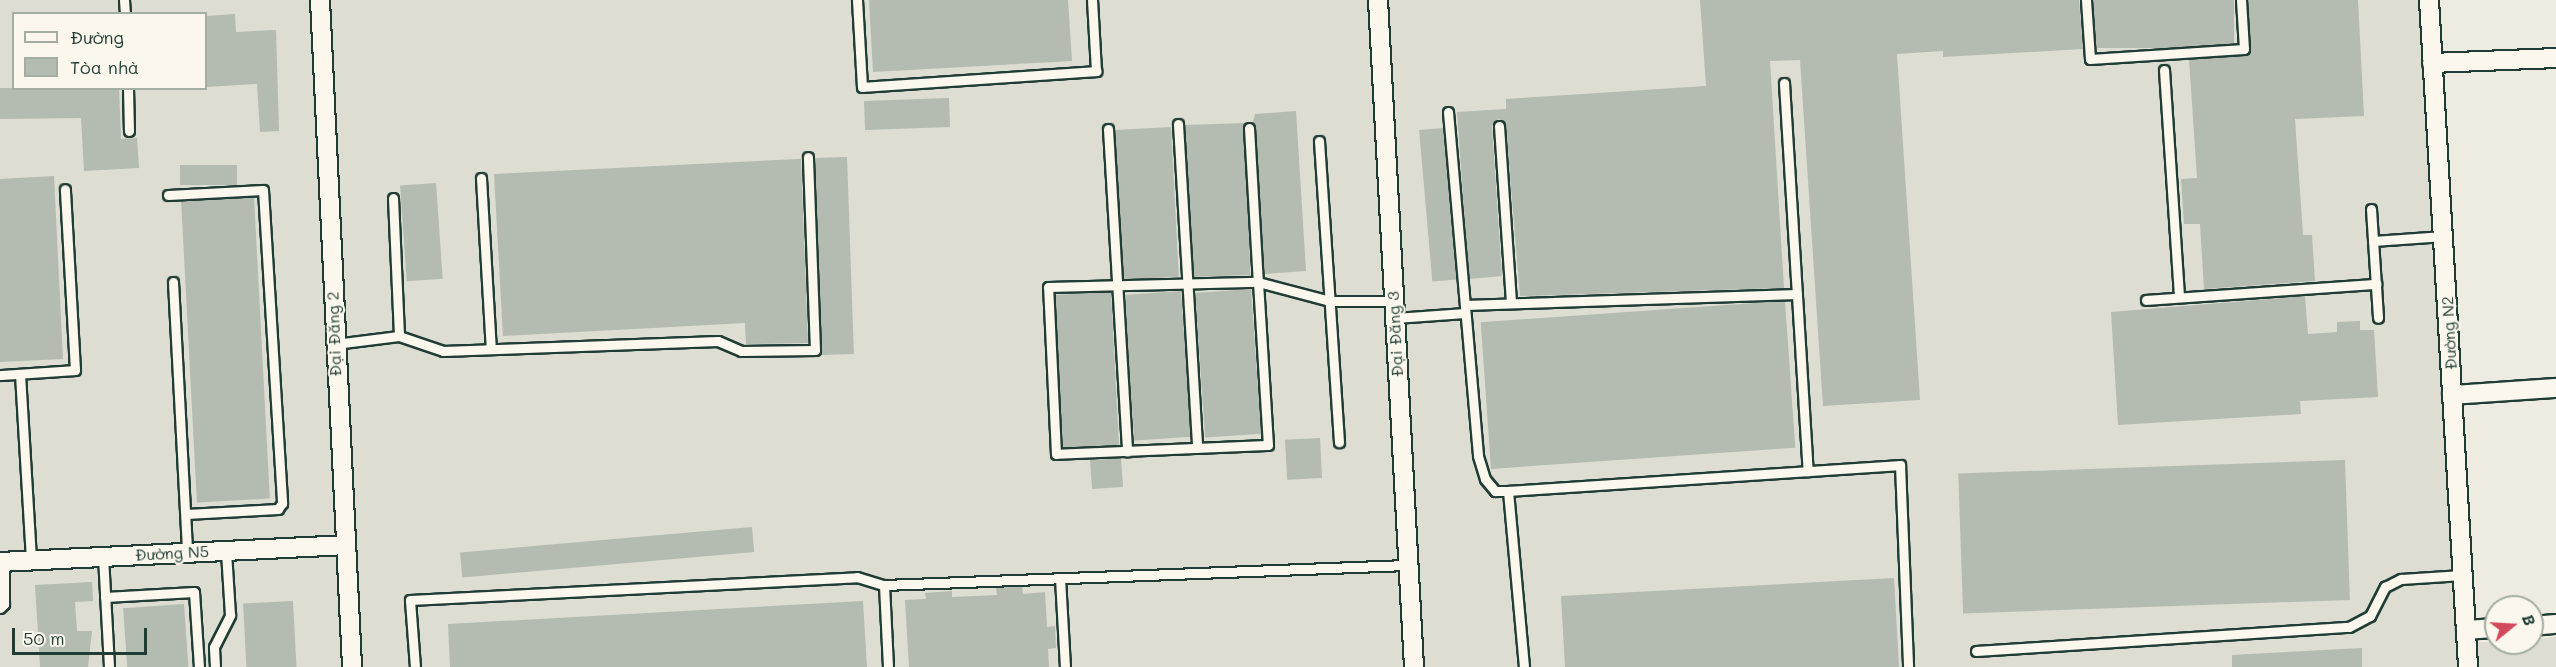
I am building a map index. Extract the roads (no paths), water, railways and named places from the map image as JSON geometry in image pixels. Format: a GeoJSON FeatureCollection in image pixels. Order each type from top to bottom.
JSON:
{"type":"FeatureCollection","features":[{"type":"Feature","properties":{"kind":"street","name":"Đại Đăng 2"},"geometry":{"type":"LineString","coordinates":[[320,0],[334,344],[352,667]]}},
{"type":"Feature","properties":{"kind":"street","name":"Đại Đăng 3"},"geometry":{"type":"LineString","coordinates":[[1378,0],[1414,667]]}},
{"type":"Feature","properties":{"kind":"street","name":"Đường N2"},"geometry":{"type":"LineString","coordinates":[[2429,0],[2468,667]]}},
{"type":"Feature","properties":{"kind":"street"},"geometry":{"type":"LineString","coordinates":[[2432,63],[2556,58]]}},
{"type":"Feature","properties":{"kind":"street"},"geometry":{"type":"LineString","coordinates":[[2452,395],[2556,388]]}},
{"type":"Feature","properties":{"kind":"street","name":"Đường N5"},"geometry":{"type":"LineString","coordinates":[[2,562],[344,545]]}},
{"type":"Feature","properties":{"kind":"street"},"geometry":{"type":"LineString","coordinates":[[2466,630],[2484,629]]}},
{"type":"Feature","properties":{"kind":"lane"},"geometry":{"type":"LineString","coordinates":[[857,0],[862,87],[1096,71],[1092,0]]}},
{"type":"Feature","properties":{"kind":"lane"},"geometry":{"type":"LineString","coordinates":[[2086,0],[2090,59],[2244,49],[2241,0]]}},
{"type":"Feature","properties":{"kind":"lane"},"geometry":{"type":"LineString","coordinates":[[2164,70],[2179,297]]}},
{"type":"Feature","properties":{"kind":"lane"},"geometry":{"type":"LineString","coordinates":[[1784,83],[1808,471]]}},
{"type":"Feature","properties":{"kind":"lane"},"geometry":{"type":"LineString","coordinates":[[128,90],[129,131]]}},
{"type":"Feature","properties":{"kind":"lane"},"geometry":{"type":"LineString","coordinates":[[1448,112],[1478,456],[1485,479],[1496,491],[1508,491],[1900,465],[1908,667]]}},
{"type":"Feature","properties":{"kind":"lane"},"geometry":{"type":"LineString","coordinates":[[1178,124],[1197,447]]}},
{"type":"Feature","properties":{"kind":"lane"},"geometry":{"type":"LineString","coordinates":[[1499,126],[1511,303]]}},
{"type":"Feature","properties":{"kind":"lane"},"geometry":{"type":"LineString","coordinates":[[1249,128],[1258,282],[1268,445],[1056,454],[1048,287],[1258,282],[1330,301],[1394,310],[1465,309],[1511,303],[1797,294]]}},
{"type":"Feature","properties":{"kind":"lane"},"geometry":{"type":"LineString","coordinates":[[1108,129],[1127,451]]}},
{"type":"Feature","properties":{"kind":"lane"},"geometry":{"type":"LineString","coordinates":[[1319,141],[1339,442]]}},
{"type":"Feature","properties":{"kind":"lane"},"geometry":{"type":"LineString","coordinates":[[334,344],[399,336],[442,351],[718,341],[741,351],[815,350],[808,157]]}},
{"type":"Feature","properties":{"kind":"lane"},"geometry":{"type":"LineString","coordinates":[[480,178],[491,349]]}},
{"type":"Feature","properties":{"kind":"lane"},"geometry":{"type":"LineString","coordinates":[[0,375],[75,370],[65,189]]}},
{"type":"Feature","properties":{"kind":"lane"},"geometry":{"type":"LineString","coordinates":[[168,195],[263,190],[282,503],[278,509],[186,514]]}},
{"type":"Feature","properties":{"kind":"lane"},"geometry":{"type":"LineString","coordinates":[[393,198],[399,336]]}},
{"type":"Feature","properties":{"kind":"lane"},"geometry":{"type":"LineString","coordinates":[[2371,209],[2378,318]]}},
{"type":"Feature","properties":{"kind":"lane"},"geometry":{"type":"LineString","coordinates":[[2373,242],[2444,236]]}},
{"type":"Feature","properties":{"kind":"lane"},"geometry":{"type":"LineString","coordinates":[[173,282],[187,553]]}},
{"type":"Feature","properties":{"kind":"lane"},"geometry":{"type":"LineString","coordinates":[[2146,300],[2376,284]]}},
{"type":"Feature","properties":{"kind":"lane"},"geometry":{"type":"LineString","coordinates":[[20,374],[31,560]]}},
{"type":"Feature","properties":{"kind":"lane"},"geometry":{"type":"LineString","coordinates":[[1508,491],[1524,667]]}},
{"type":"Feature","properties":{"kind":"lane"},"geometry":{"type":"LineString","coordinates":[[215,667],[214,647],[230,615],[226,551]]}},
{"type":"Feature","properties":{"kind":"lane"},"geometry":{"type":"LineString","coordinates":[[103,556],[109,667]]}},
{"type":"Feature","properties":{"kind":"lane"},"geometry":{"type":"LineString","coordinates":[[0,608],[4,604],[2,562]]}},
{"type":"Feature","properties":{"kind":"lane"},"geometry":{"type":"LineString","coordinates":[[415,667],[410,600],[857,577],[884,585],[1408,565]]}},
{"type":"Feature","properties":{"kind":"lane"},"geometry":{"type":"LineString","coordinates":[[1976,651],[2349,627],[2370,616],[2385,587],[2400,579],[2462,575]]}},
{"type":"Feature","properties":{"kind":"lane"},"geometry":{"type":"LineString","coordinates":[[1060,579],[1065,667]]}},
{"type":"Feature","properties":{"kind":"lane"},"geometry":{"type":"LineString","coordinates":[[884,585],[888,667]]}},
{"type":"Feature","properties":{"kind":"lane"},"geometry":{"type":"LineString","coordinates":[[105,597],[194,592],[199,667]]}}]}
